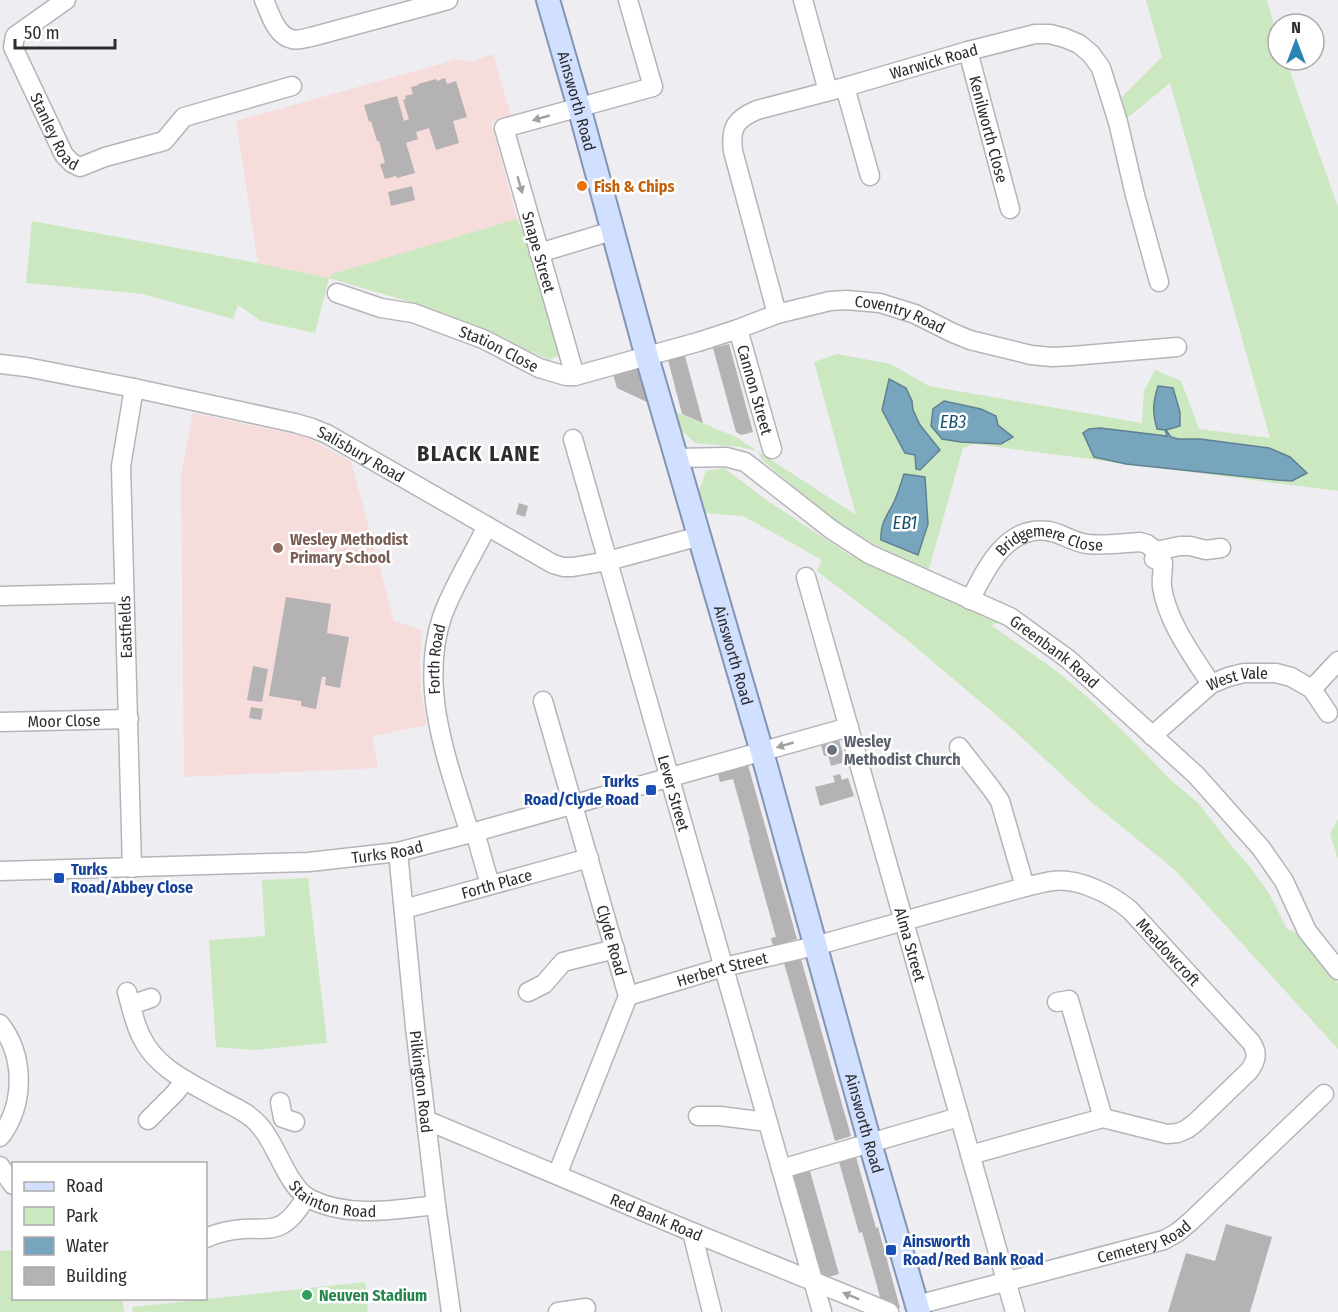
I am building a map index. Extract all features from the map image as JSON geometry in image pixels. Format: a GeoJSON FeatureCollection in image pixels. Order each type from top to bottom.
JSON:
{"type":"FeatureCollection","features":[{"type":"Feature","properties":{"kind":"main road","name":"Ainsworth Road"},"geometry":{"type":"LineString","coordinates":[[548,0],[647,357],[762,752],[918,1309]]}},
{"type":"Feature","properties":{"kind":"street","name":"Stanley Road"},"geometry":{"type":"LineString","coordinates":[[66,0],[15,36],[13,47],[64,155],[72,163],[80,166],[164,141],[184,117],[292,86]]}},
{"type":"Feature","properties":{"kind":"street"},"geometry":{"type":"LineString","coordinates":[[264,0],[278,29],[294,40],[448,0]]}},
{"type":"Feature","properties":{"kind":"street"},"geometry":{"type":"LineString","coordinates":[[579,107],[652,87],[628,0]]}},
{"type":"Feature","properties":{"kind":"street"},"geometry":{"type":"LineString","coordinates":[[803,0],[870,176]]}},
{"type":"Feature","properties":{"kind":"street","name":"Warwick Road"},"geometry":{"type":"LineString","coordinates":[[777,314],[733,151],[731,140],[737,122],[744,115],[757,110],[1035,34],[1050,34],[1079,44],[1091,54],[1101,68],[1118,122],[1159,282]]}},
{"type":"Feature","properties":{"kind":"street","name":"Kenilworth Close"},"geometry":{"type":"LineString","coordinates":[[968,51],[1010,209]]}},
{"type":"Feature","properties":{"kind":"street","name":"Snape Street"},"geometry":{"type":"LineString","coordinates":[[575,376],[504,128],[579,107]]}},
{"type":"Feature","properties":{"kind":"street"},"geometry":{"type":"LineString","coordinates":[[539,253],[612,231]]}},
{"type":"Feature","properties":{"kind":"street","name":"Station Close"},"geometry":{"type":"LineString","coordinates":[[347,301],[413,313],[483,339],[539,368],[566,376],[575,376],[647,357]]}},
{"type":"Feature","properties":{"kind":"street","name":"Coventry Road"},"geometry":{"type":"LineString","coordinates":[[647,357],[738,330],[777,314],[830,301],[880,303],[915,314],[970,340],[1032,355],[1052,357],[1157,356],[1177,347]]}},
{"type":"Feature","properties":{"kind":"street","name":"Cannon Street"},"geometry":{"type":"LineString","coordinates":[[738,330],[772,449]]}},
{"type":"Feature","properties":{"kind":"street","name":"Salisbury Road"},"geometry":{"type":"LineString","coordinates":[[0,364],[134,388],[312,428],[327,434],[554,564],[563,567],[608,561],[700,536]]}},
{"type":"Feature","properties":{"kind":"street","name":"Eastfields"},"geometry":{"type":"LineString","coordinates":[[132,868],[121,466],[134,388]]}},
{"type":"Feature","properties":{"kind":"street","name":"Lever Street"},"geometry":{"type":"LineString","coordinates":[[573,439],[573,466],[608,561],[822,1312]]}},
{"type":"Feature","properties":{"kind":"street","name":"Greenbank Road"},"geometry":{"type":"LineString","coordinates":[[677,459],[726,457],[745,462],[823,523],[868,554],[1010,617],[1068,659],[1196,775],[1262,848],[1284,881],[1307,931],[1338,970]]}},
{"type":"Feature","properties":{"kind":"street","name":"Forth Road"},"geometry":{"type":"LineString","coordinates":[[488,526],[447,604],[437,637],[434,669],[435,707],[440,729],[490,885]]}},
{"type":"Feature","properties":{"kind":"street","name":"Bridgemere Close"},"geometry":{"type":"LineString","coordinates":[[970,600],[986,569],[1004,547],[1020,534],[1029,532],[1047,531],[1088,544],[1140,542],[1147,544],[1154,559],[1180,546],[1206,550],[1224,548]]}},
{"type":"Feature","properties":{"kind":"street"},"geometry":{"type":"LineString","coordinates":[[1154,559],[1163,563],[1162,584],[1167,607],[1185,643],[1211,684]]}},
{"type":"Feature","properties":{"kind":"street","name":"Alma Street"},"geometry":{"type":"LineString","coordinates":[[806,577],[1015,1312]]}},
{"type":"Feature","properties":{"kind":"street"},"geometry":{"type":"LineString","coordinates":[[0,596],[124,593]]}},
{"type":"Feature","properties":{"kind":"street"},"geometry":{"type":"LineString","coordinates":[[1312,689],[1338,661]]}},
{"type":"Feature","properties":{"kind":"street","name":"West Vale"},"geometry":{"type":"LineString","coordinates":[[1152,736],[1211,684],[1244,673],[1269,672],[1291,676],[1312,689],[1328,713]]}},
{"type":"Feature","properties":{"kind":"street","name":"Clyde Road"},"geometry":{"type":"LineString","coordinates":[[543,700],[628,996],[557,1175]]}},
{"type":"Feature","properties":{"kind":"street","name":"Moor Close"},"geometry":{"type":"LineString","coordinates":[[0,722],[129,719]]}},
{"type":"Feature","properties":{"kind":"street","name":"Turks Road"},"geometry":{"type":"LineString","coordinates":[[0,871],[309,862],[398,852],[849,727]]}},
{"type":"Feature","properties":{"kind":"street"},"geometry":{"type":"LineString","coordinates":[[959,746],[1000,801],[1025,887]]}},
{"type":"Feature","properties":{"kind":"street","name":"Pilkington Road"},"geometry":{"type":"LineString","coordinates":[[398,852],[415,1027],[451,1312]]}},
{"type":"Feature","properties":{"kind":"street","name":"Forth Place"},"geometry":{"type":"LineString","coordinates":[[404,909],[589,858]]}},
{"type":"Feature","properties":{"kind":"street","name":"Meadowcroft"},"geometry":{"type":"LineString","coordinates":[[970,1155],[1103,1118],[1167,1134],[1187,1130],[1249,1071],[1256,1056],[1251,1042],[1130,910],[1117,899],[1076,882],[1053,881],[1025,887]]}},
{"type":"Feature","properties":{"kind":"street","name":"Herbert Street"},"geometry":{"type":"LineString","coordinates":[[628,996],[724,967],[815,946],[1025,887]]}},
{"type":"Feature","properties":{"kind":"street"},"geometry":{"type":"LineString","coordinates":[[528,992],[544,984],[563,962],[615,949]]}},
{"type":"Feature","properties":{"kind":"street","name":"Stainton Road"},"geometry":{"type":"LineString","coordinates":[[151,999],[129,999],[140,1034],[148,1049],[170,1071],[254,1119],[268,1136],[290,1178],[307,1197],[334,1207],[358,1211],[436,1205]]}},
{"type":"Feature","properties":{"kind":"street"},"geometry":{"type":"LineString","coordinates":[[1057,1002],[1069,1000],[1103,1118]]}},
{"type":"Feature","properties":{"kind":"street"},"geometry":{"type":"LineString","coordinates":[[0,1024],[16,1056],[19,1086],[12,1113],[0,1137]]}},
{"type":"Feature","properties":{"kind":"street"},"geometry":{"type":"LineString","coordinates":[[148,1120],[169,1107],[175,1093],[185,1080]]}},
{"type":"Feature","properties":{"kind":"street","name":"Cemetery Road"},"geometry":{"type":"LineString","coordinates":[[918,1309],[1006,1281],[1164,1240],[1178,1232],[1324,1094]]}},
{"type":"Feature","properties":{"kind":"street"},"geometry":{"type":"LineString","coordinates":[[264,1130],[286,1114]]}},
{"type":"Feature","properties":{"kind":"street"},"geometry":{"type":"LineString","coordinates":[[698,1116],[720,1116],[767,1122]]}},
{"type":"Feature","properties":{"kind":"street"},"geometry":{"type":"LineString","coordinates":[[781,1169],[959,1117]]}},
{"type":"Feature","properties":{"kind":"street","name":"Red Bank Road"},"geometry":{"type":"LineString","coordinates":[[426,1120],[889,1312]]}},
{"type":"Feature","properties":{"kind":"street"},"geometry":{"type":"LineString","coordinates":[[0,1166],[12,1184]]}},
{"type":"Feature","properties":{"kind":"street"},"geometry":{"type":"LineString","coordinates":[[207,1238],[242,1229],[274,1228],[282,1225],[289,1220],[307,1197]]}},
{"type":"Feature","properties":{"kind":"street"},"geometry":{"type":"LineString","coordinates":[[692,1232],[712,1312]]}},
{"type":"Feature","properties":{"kind":"street"},"geometry":{"type":"LineString","coordinates":[[558,1312],[586,1308]]}},
{"type":"Feature","properties":{"kind":"shaded area"},"geometry":{"type":"Polygon","coordinates":[[[493,54],[511,115],[491,122],[517,219],[335,273],[328,278],[258,263],[236,121],[458,59],[471,62],[493,54]]]}},
{"type":"Feature","properties":{"kind":"shaded area","name":"Wesley Methodist Primary School"},"geometry":{"type":"Polygon","coordinates":[[[193,413],[303,436],[351,461],[394,621],[422,630],[421,692],[427,725],[372,736],[378,768],[184,777],[181,475],[193,413]]]}},
{"type":"Feature","properties":{"kind":"green space"},"geometry":{"type":"Polygon","coordinates":[[[1146,0],[1267,0],[1270,12],[1266,12],[1266,72],[1290,72],[1338,207],[1338,491],[974,444],[963,448],[929,569],[890,554],[825,514],[761,459],[758,451],[856,515],[814,362],[837,354],[891,364],[929,386],[1142,423],[1144,391],[1155,370],[1181,381],[1199,429],[1270,438],[1170,83],[1126,119],[1121,98],[1162,57],[1146,0]]]}},
{"type":"Feature","properties":{"kind":"green space"},"geometry":{"type":"Polygon","coordinates":[[[517,219],[533,254],[564,353],[549,360],[478,326],[407,301],[329,278],[315,333],[261,321],[238,305],[233,319],[143,294],[26,283],[32,221],[328,278],[335,273],[517,219]]]}},
{"type":"Feature","properties":{"kind":"green space"},"geometry":{"type":"Polygon","coordinates":[[[668,409],[736,437],[757,451],[695,443],[682,431],[668,409]]]}},
{"type":"Feature","properties":{"kind":"green space"},"geometry":{"type":"Polygon","coordinates":[[[724,468],[768,501],[851,556],[862,557],[1002,622],[991,625],[1058,672],[1084,694],[1171,780],[1199,804],[1269,893],[1287,929],[1300,935],[1338,983],[1338,1049],[1175,870],[1090,801],[1008,725],[907,640],[817,571],[822,560],[743,516],[704,513],[698,494],[706,471],[724,468]]]}},
{"type":"Feature","properties":{"kind":"green space"},"geometry":{"type":"Polygon","coordinates":[[[1338,819],[1338,859],[1330,834],[1338,819]]]}},
{"type":"Feature","properties":{"kind":"green space"},"geometry":{"type":"Polygon","coordinates":[[[308,878],[327,1043],[253,1050],[216,1047],[209,940],[265,936],[262,880],[308,878]]]}},
{"type":"Feature","properties":{"kind":"green space"},"geometry":{"type":"Polygon","coordinates":[[[12,1250],[12,1300],[122,1300],[124,1312],[0,1312],[0,1251],[12,1250]]]}},
{"type":"Feature","properties":{"kind":"green space","name":"Neuven Stadium"},"geometry":{"type":"Polygon","coordinates":[[[365,1282],[368,1312],[133,1312],[132,1307],[365,1282]]]}},
{"type":"Feature","properties":{"kind":"water"},"geometry":{"type":"Polygon","coordinates":[[[889,379],[906,388],[920,425],[940,450],[920,470],[916,469],[915,455],[905,453],[882,410],[889,379]]]}},
{"type":"Feature","properties":{"kind":"water"},"geometry":{"type":"Polygon","coordinates":[[[1158,386],[1173,388],[1180,412],[1180,426],[1166,430],[1171,437],[1269,448],[1290,457],[1307,473],[1292,481],[1277,480],[1126,464],[1094,457],[1083,433],[1089,429],[1100,428],[1167,436],[1165,430],[1157,429],[1154,417],[1154,402],[1158,386]]]}},
{"type":"Feature","properties":{"kind":"water","name":"EB3"},"geometry":{"type":"Polygon","coordinates":[[[944,401],[981,409],[996,416],[998,425],[1013,437],[1001,444],[942,439],[931,426],[933,409],[944,401]]]}},
{"type":"Feature","properties":{"kind":"water","name":"EB1"},"geometry":{"type":"Polygon","coordinates":[[[904,474],[925,477],[928,524],[918,555],[881,540],[883,524],[904,474]]]}},
{"type":"Feature","properties":{"kind":"building"},"geometry":{"type":"Polygon","coordinates":[[[445,78],[447,84],[456,81],[467,117],[453,121],[459,143],[436,150],[429,128],[416,132],[418,139],[406,143],[415,173],[385,179],[380,164],[385,163],[379,141],[377,141],[371,121],[369,122],[364,105],[397,96],[404,121],[409,119],[403,100],[406,99],[405,96],[413,94],[411,87],[445,78]]]}},
{"type":"Feature","properties":{"kind":"building"},"geometry":{"type":"Polygon","coordinates":[[[412,186],[415,200],[391,206],[388,192],[412,186]]]}},
{"type":"Feature","properties":{"kind":"building"},"geometry":{"type":"Polygon","coordinates":[[[729,344],[753,432],[741,435],[736,432],[713,348],[729,344]]]}},
{"type":"Feature","properties":{"kind":"building"},"geometry":{"type":"Polygon","coordinates":[[[685,356],[703,423],[682,414],[668,360],[685,356]]]}},
{"type":"Feature","properties":{"kind":"building"},"geometry":{"type":"Polygon","coordinates":[[[635,367],[640,369],[649,403],[617,388],[613,374],[635,367]]]}},
{"type":"Feature","properties":{"kind":"building"},"geometry":{"type":"Polygon","coordinates":[[[519,503],[528,506],[525,517],[516,514],[519,503]]]}},
{"type":"Feature","properties":{"kind":"building"},"geometry":{"type":"Polygon","coordinates":[[[286,597],[331,604],[327,633],[349,637],[340,688],[325,685],[326,677],[322,677],[316,709],[301,706],[301,701],[269,696],[286,597]]]}},
{"type":"Feature","properties":{"kind":"building"},"geometry":{"type":"Polygon","coordinates":[[[253,666],[268,669],[262,702],[247,700],[253,666]]]}},
{"type":"Feature","properties":{"kind":"building"},"geometry":{"type":"Polygon","coordinates":[[[251,707],[263,709],[261,720],[249,718],[251,707]]]}},
{"type":"Feature","properties":{"kind":"building","name":"Wesley Methodist Church"},"geometry":{"type":"Polygon","coordinates":[[[839,740],[845,762],[831,766],[828,755],[824,756],[821,745],[839,740]]]}},
{"type":"Feature","properties":{"kind":"building"},"geometry":{"type":"Polygon","coordinates":[[[748,765],[797,939],[773,946],[771,938],[776,937],[733,779],[720,782],[718,774],[748,765]]]}},
{"type":"Feature","properties":{"kind":"building"},"geometry":{"type":"Polygon","coordinates":[[[840,774],[842,780],[848,778],[854,796],[820,806],[815,787],[835,782],[833,776],[840,774]]]}},
{"type":"Feature","properties":{"kind":"building"},"geometry":{"type":"Polygon","coordinates":[[[801,959],[851,1136],[835,1141],[784,963],[801,959]]]}},
{"type":"Feature","properties":{"kind":"building"},"geometry":{"type":"Polygon","coordinates":[[[856,1157],[900,1308],[893,1309],[882,1304],[862,1232],[859,1233],[839,1162],[856,1157]]]}},
{"type":"Feature","properties":{"kind":"building"},"geometry":{"type":"Polygon","coordinates":[[[810,1171],[839,1274],[828,1277],[820,1274],[792,1175],[810,1171]]]}},
{"type":"Feature","properties":{"kind":"building"},"geometry":{"type":"Polygon","coordinates":[[[1226,1224],[1272,1237],[1250,1312],[1168,1312],[1186,1253],[1215,1261],[1226,1224]]]}},
{"type":"Feature","properties":{"kind":"place","name":"Fish & Chips"},"geometry":{"type":"Point","coordinates":[582,186]}},
{"type":"Feature","properties":{"kind":"place","name":"Wesley Methodist Primary School"},"geometry":{"type":"Point","coordinates":[278,548]}},
{"type":"Feature","properties":{"kind":"place","name":"Wesley Methodist Church"},"geometry":{"type":"Point","coordinates":[832,750]}},
{"type":"Feature","properties":{"kind":"place","name":"Turks Road/Clyde Road"},"geometry":{"type":"Point","coordinates":[651,790]}},
{"type":"Feature","properties":{"kind":"place","name":"Turks Road/Abbey Close"},"geometry":{"type":"Point","coordinates":[59,878]}},
{"type":"Feature","properties":{"kind":"place","name":"Ainsworth Road/Red Bank Road"},"geometry":{"type":"Point","coordinates":[891,1250]}},
{"type":"Feature","properties":{"kind":"place","name":"Neuven Stadium"},"geometry":{"type":"Point","coordinates":[307,1295]}},
{"type":"Feature","properties":{"kind":"district","name":"BLACK LANE"},"geometry":{"type":"Point","coordinates":[479,453]}}]}
